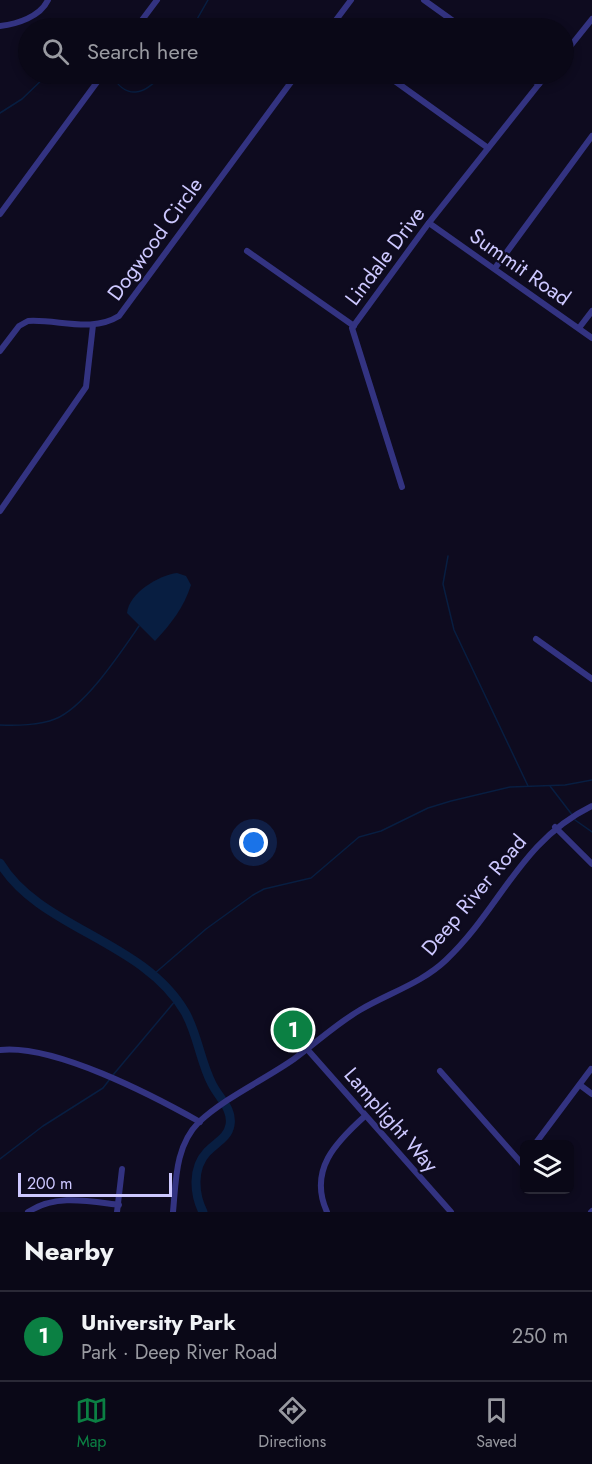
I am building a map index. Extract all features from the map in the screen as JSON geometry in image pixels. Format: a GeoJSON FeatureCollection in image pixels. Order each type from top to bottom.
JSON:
{"type":"FeatureCollection","features":[{"type":"Feature","properties":{"kind":"street"},"geometry":{"type":"LineString","coordinates":[[26,18],[44,9],[48,0]]}},
{"type":"Feature","properties":{"kind":"street"},"geometry":{"type":"LineString","coordinates":[[144,18],[157,0]]}},
{"type":"Feature","properties":{"kind":"street"},"geometry":{"type":"LineString","coordinates":[[338,18],[351,0]]}},
{"type":"Feature","properties":{"kind":"street"},"geometry":{"type":"LineString","coordinates":[[424,0],[449,18]]}},
{"type":"Feature","properties":{"kind":"street"},"geometry":{"type":"LineString","coordinates":[[574,42],[592,19]]}},
{"type":"Feature","properties":{"kind":"street"},"geometry":{"type":"LineString","coordinates":[[0,26],[18,20]]}},
{"type":"Feature","properties":{"kind":"street"},"geometry":{"type":"LineString","coordinates":[[0,214],[96,84]]}},
{"type":"Feature","properties":{"kind":"street","name":"Dogwood Circle"},"geometry":{"type":"LineString","coordinates":[[0,351],[21,324],[28,321],[93,325],[109,322],[119,316],[290,84]]}},
{"type":"Feature","properties":{"kind":"street"},"geometry":{"type":"LineString","coordinates":[[400,84],[488,148]]}},
{"type":"Feature","properties":{"kind":"street","name":"Lindale Drive"},"geometry":{"type":"LineString","coordinates":[[402,487],[354,326],[429,223],[538,84]]}},
{"type":"Feature","properties":{"kind":"street"},"geometry":{"type":"LineString","coordinates":[[495,268],[592,136]]}},
{"type":"Feature","properties":{"kind":"street","name":"Summit Road"},"geometry":{"type":"LineString","coordinates":[[429,223],[592,338]]}},
{"type":"Feature","properties":{"kind":"street"},"geometry":{"type":"LineString","coordinates":[[247,251],[354,326]]}},
{"type":"Feature","properties":{"kind":"street"},"geometry":{"type":"LineString","coordinates":[[579,328],[592,311]]}},
{"type":"Feature","properties":{"kind":"street"},"geometry":{"type":"LineString","coordinates":[[0,511],[86,387],[93,325]]}},
{"type":"Feature","properties":{"kind":"street"},"geometry":{"type":"LineString","coordinates":[[536,639],[592,679]]}},
{"type":"Feature","properties":{"kind":"street","name":"Deep River Road"},"geometry":{"type":"LineString","coordinates":[[173,1212],[180,1156],[186,1140],[200,1122],[359,1011],[429,974],[445,961],[537,844],[555,827],[592,806]]}},
{"type":"Feature","properties":{"kind":"street"},"geometry":{"type":"LineString","coordinates":[[555,827],[592,864]]}},
{"type":"Feature","properties":{"kind":"street","name":"Lamplight Way"},"geometry":{"type":"LineString","coordinates":[[307,1049],[450,1212]]}},
{"type":"Feature","properties":{"kind":"street"},"geometry":{"type":"LineString","coordinates":[[0,1050],[26,1050],[58,1056],[200,1122]]}},
{"type":"Feature","properties":{"kind":"street"},"geometry":{"type":"LineString","coordinates":[[538,1140],[591,1069]]}},
{"type":"Feature","properties":{"kind":"street"},"geometry":{"type":"LineString","coordinates":[[440,1071],[520,1155]]}},
{"type":"Feature","properties":{"kind":"street"},"geometry":{"type":"LineString","coordinates":[[580,1085],[592,1094]]}},
{"type":"Feature","properties":{"kind":"street"},"geometry":{"type":"LineString","coordinates":[[327,1212],[321,1195],[322,1167],[338,1141],[365,1116]]}},
{"type":"Feature","properties":{"kind":"street"},"geometry":{"type":"LineString","coordinates":[[28,1212],[47,1202],[64,1200],[118,1208],[122,1169]]}},
{"type":"Feature","properties":{"kind":"green space"},"geometry":{"type":"Polygon","coordinates":[[[296,1008],[314,1031],[289,1051],[272,1028],[296,1008]]]}},
{"type":"Feature","properties":{"kind":"water"},"geometry":{"type":"Polygon","coordinates":[[[177,573],[186,576],[191,585],[176,615],[155,641],[127,613],[129,606],[146,586],[162,577],[177,573]]]}},
{"type":"Feature","properties":{"kind":"waterway"},"geometry":{"type":"LineString","coordinates":[[198,18],[208,0]]}},
{"type":"Feature","properties":{"kind":"waterway"},"geometry":{"type":"LineString","coordinates":[[0,113],[22,99],[38,84]]}},
{"type":"Feature","properties":{"kind":"waterway"},"geometry":{"type":"LineString","coordinates":[[118,84],[129,91],[136,92],[152,84]]}},
{"type":"Feature","properties":{"kind":"waterway"},"geometry":{"type":"LineString","coordinates":[[448,556],[443,584],[454,630],[528,786]]}},
{"type":"Feature","properties":{"kind":"waterway"},"geometry":{"type":"LineString","coordinates":[[0,725],[42,723],[66,713],[101,678],[139,626]]}},
{"type":"Feature","properties":{"kind":"waterway"},"geometry":{"type":"LineString","coordinates":[[154,974],[206,929],[253,895],[264,889],[311,878],[359,837],[381,831],[428,808],[451,801],[510,787],[565,785],[592,780]]}},
{"type":"Feature","properties":{"kind":"waterway"},"geometry":{"type":"LineString","coordinates":[[550,786],[573,816]]}},
{"type":"Feature","properties":{"kind":"waterway"},"geometry":{"type":"LineString","coordinates":[[575,820],[592,832]]}},
{"type":"Feature","properties":{"kind":"waterway"},"geometry":{"type":"LineString","coordinates":[[0,863],[18,885],[40,904],[144,968],[167,988],[185,1012],[208,1075],[230,1119],[229,1130],[207,1152],[199,1166],[196,1189],[203,1212]]}},
{"type":"Feature","properties":{"kind":"waterway"},"geometry":{"type":"LineString","coordinates":[[113,1075],[176,1000]]}},
{"type":"Feature","properties":{"kind":"waterway"},"geometry":{"type":"LineString","coordinates":[[0,1159],[43,1126],[103,1088],[110,1079]]}},
{"type":"Feature","properties":{"kind":"place","name":"University Park"},"geometry":{"type":"Point","coordinates":[293,1030]}}]}
